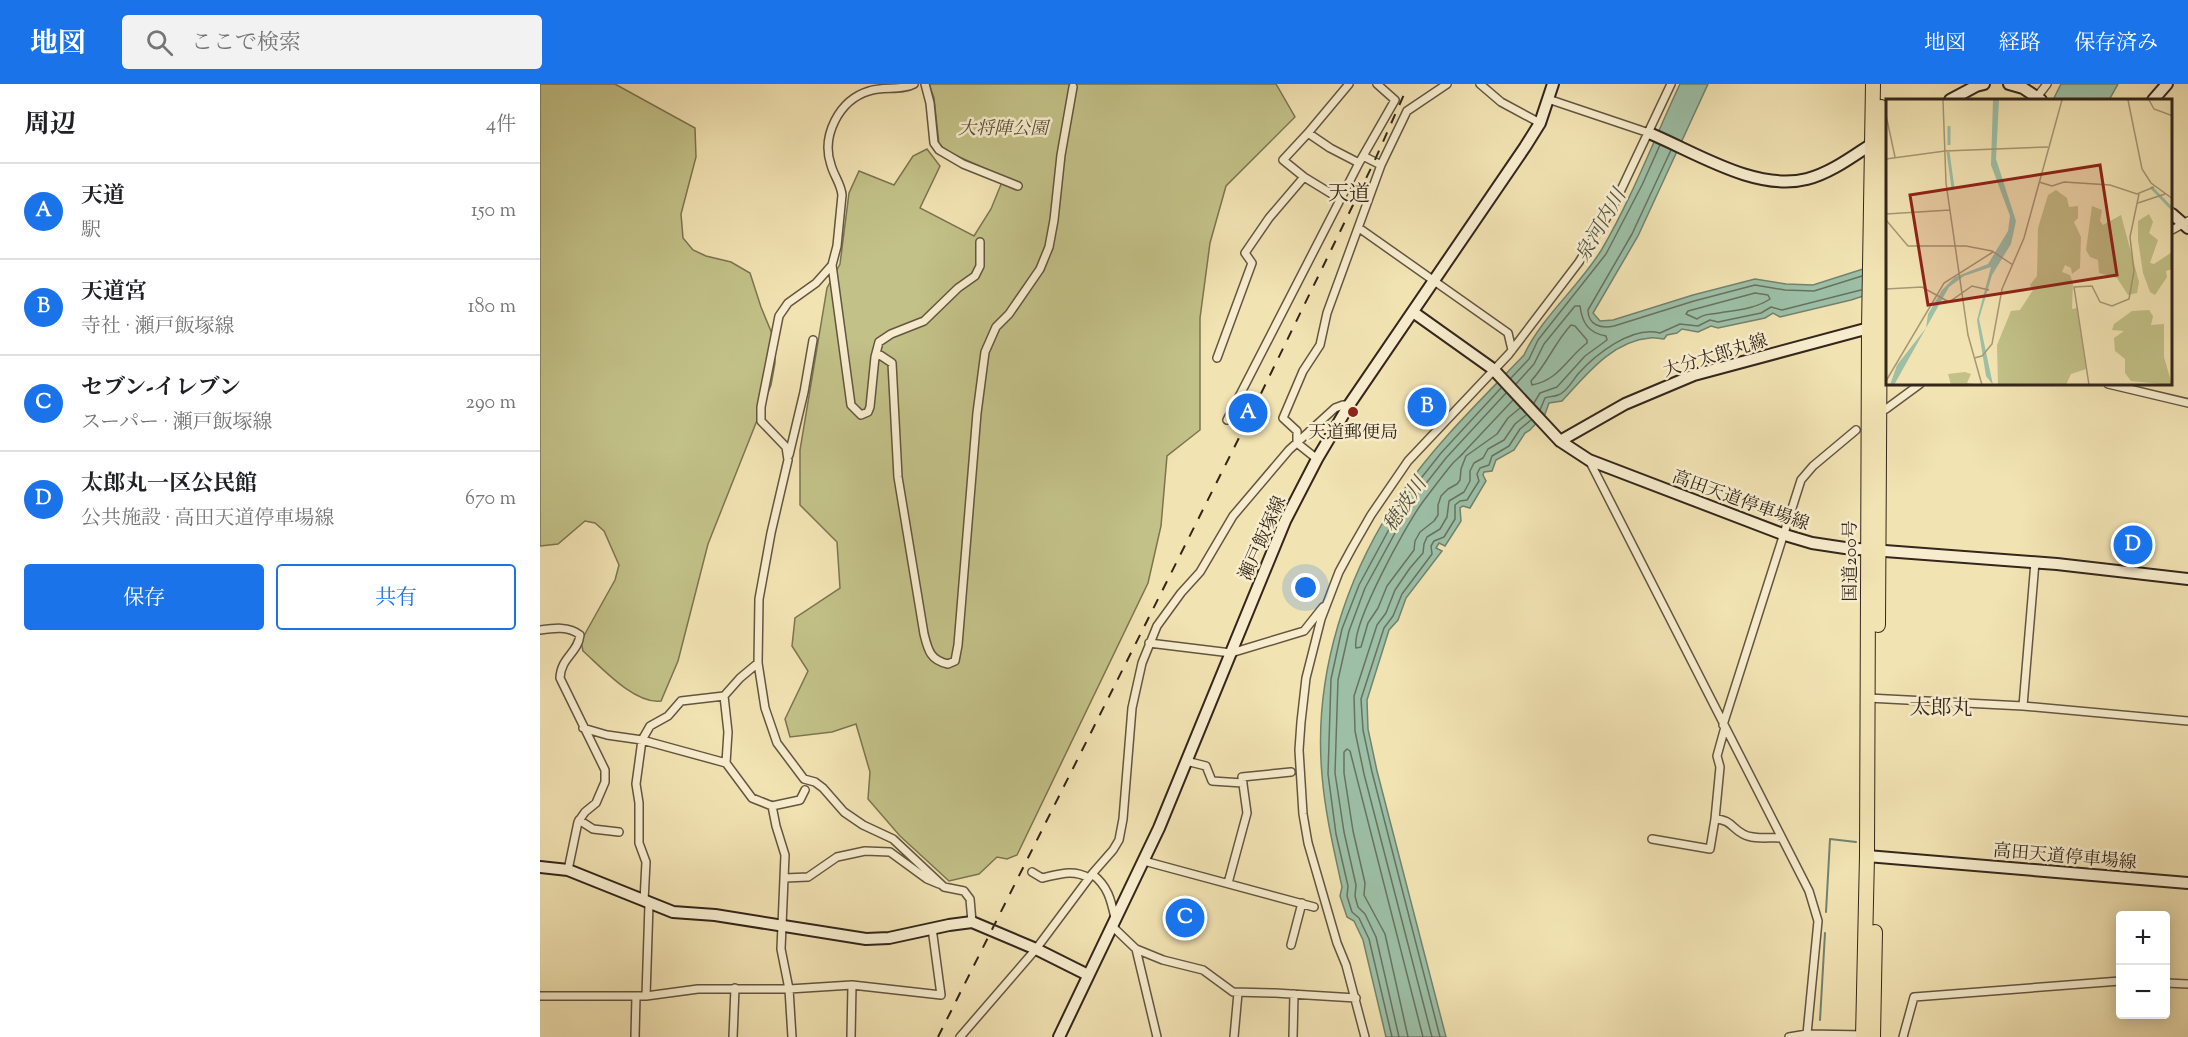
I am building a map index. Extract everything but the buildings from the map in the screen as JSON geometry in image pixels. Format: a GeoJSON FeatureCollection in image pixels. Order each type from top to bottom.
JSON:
{"type":"FeatureCollection","features":[{"type":"Feature","properties":{"kind":"highway","name":"国道200号"},"geometry":{"type":"LineString","coordinates":[[1873,84],[1880,139]]}},
{"type":"Feature","properties":{"kind":"highway","name":"国道200号"},"geometry":{"type":"LineString","coordinates":[[1870,1036],[1876,211],[1882,84]]}},
{"type":"Feature","properties":{"kind":"main road","name":"瀬戸飯塚線"},"geometry":{"type":"LineString","coordinates":[[1059,1037],[1144,861],[1285,521],[1317,459],[1349,405],[1540,123],[1553,84]]}},
{"type":"Feature","properties":{"kind":"main road"},"geometry":{"type":"LineString","coordinates":[[1952,99],[1984,84]]}},
{"type":"Feature","properties":{"kind":"main road"},"geometry":{"type":"LineString","coordinates":[[2009,84],[2023,88],[2039,99]]}},
{"type":"Feature","properties":{"kind":"main road"},"geometry":{"type":"LineString","coordinates":[[2154,99],[2167,84]]}},
{"type":"Feature","properties":{"kind":"main road"},"geometry":{"type":"LineString","coordinates":[[1649,133],[1746,176],[1764,180],[1788,181],[1808,178],[1847,160],[1880,139]]}},
{"type":"Feature","properties":{"kind":"main road"},"geometry":{"type":"LineString","coordinates":[[2173,215],[2186,224]]}},
{"type":"Feature","properties":{"kind":"main road","name":"高田天道停車場線"},"geometry":{"type":"LineString","coordinates":[[1413,312],[1495,371],[1558,439],[1588,460],[1785,535],[1812,543],[1873,550],[2035,562],[2188,579]]}},
{"type":"Feature","properties":{"kind":"main road","name":"大分太郎丸線"},"geometry":{"type":"LineString","coordinates":[[1558,439],[1625,404],[1694,375],[1877,320]]}},
{"type":"Feature","properties":{"kind":"main road","name":"高田天道停車場線"},"geometry":{"type":"LineString","coordinates":[[1872,856],[2188,883]]}},
{"type":"Feature","properties":{"kind":"main road"},"geometry":{"type":"LineString","coordinates":[[540,867],[568,870],[673,912],[716,915],[866,939],[889,938],[972,922],[1036,949],[1088,975]]}},
{"type":"Feature","properties":{"kind":"street"},"geometry":{"type":"LineString","coordinates":[[914,84],[901,88],[872,90],[852,100],[831,128],[827,146],[831,165],[842,188],[837,246],[832,265],[851,405],[861,415],[868,412],[870,407],[875,357],[879,342],[891,334],[924,321],[958,288],[975,276],[980,266],[980,242]]}},
{"type":"Feature","properties":{"kind":"street"},"geometry":{"type":"LineString","coordinates":[[925,84],[930,103],[934,143],[939,150],[963,164],[1018,186]]}},
{"type":"Feature","properties":{"kind":"street"},"geometry":{"type":"LineString","coordinates":[[1340,199],[1283,160],[1349,84]]}},
{"type":"Feature","properties":{"kind":"street"},"geometry":{"type":"LineString","coordinates":[[1227,420],[1340,199],[1395,100],[1377,84]]}},
{"type":"Feature","properties":{"kind":"street"},"geometry":{"type":"LineString","coordinates":[[1297,443],[1297,431],[1283,418],[1303,371],[1320,345],[1327,313],[1381,165],[1407,111],[1447,84]]}},
{"type":"Feature","properties":{"kind":"street"},"geometry":{"type":"LineString","coordinates":[[1480,84],[1501,102],[1540,123]]}},
{"type":"Feature","properties":{"kind":"street"},"geometry":{"type":"LineString","coordinates":[[1365,1037],[1356,998],[1337,944],[1308,843],[1303,814],[1299,750],[1303,700],[1308,669],[1321,619],[1352,548],[1408,460],[1495,371],[1579,262],[1612,209],[1671,84]]}},
{"type":"Feature","properties":{"kind":"street"},"geometry":{"type":"LineString","coordinates":[[2039,99],[2047,84]]}},
{"type":"Feature","properties":{"kind":"street"},"geometry":{"type":"LineString","coordinates":[[875,357],[880,355],[891,363],[898,477],[927,649],[933,658],[948,664],[955,661],[958,645],[977,412],[985,352],[996,327],[1009,314],[1040,269],[1049,247],[1073,87]]}},
{"type":"Feature","properties":{"kind":"street"},"geometry":{"type":"LineString","coordinates":[[1548,99],[1649,133]]}},
{"type":"Feature","properties":{"kind":"street"},"geometry":{"type":"LineString","coordinates":[[1308,133],[1330,148],[1381,165]]}},
{"type":"Feature","properties":{"kind":"street"},"geometry":{"type":"LineString","coordinates":[[1217,358],[1252,263],[1245,253],[1269,218],[1305,177]]}},
{"type":"Feature","properties":{"kind":"street"},"geometry":{"type":"LineString","coordinates":[[1359,228],[1508,333],[1512,350]]}},
{"type":"Feature","properties":{"kind":"street"},"geometry":{"type":"LineString","coordinates":[[788,460],[786,447],[761,421],[761,407],[779,316],[788,303],[816,283],[832,265]]}},
{"type":"Feature","properties":{"kind":"street"},"geometry":{"type":"LineString","coordinates":[[813,340],[804,392],[771,533],[759,599],[758,663],[765,708],[777,743],[804,779],[815,782],[823,788],[844,812],[863,825],[893,839],[944,887]]}},
{"type":"Feature","properties":{"kind":"street"},"geometry":{"type":"LineString","coordinates":[[1886,409],[1917,386]]}},
{"type":"Feature","properties":{"kind":"street"},"geometry":{"type":"LineString","coordinates":[[2116,386],[2188,403]]}},
{"type":"Feature","properties":{"kind":"street"},"geometry":{"type":"LineString","coordinates":[[960,1037],[1036,949],[1119,840],[1124,819],[1132,708],[1142,663],[1163,616],[1200,572],[1233,516],[1297,443],[1335,408],[1349,405]]}},
{"type":"Feature","properties":{"kind":"street"},"geometry":{"type":"LineString","coordinates":[[1652,839],[1710,849],[1720,767],[1717,756],[1724,726],[1785,535],[1786,523],[1801,480],[1813,466],[1856,430]]}},
{"type":"Feature","properties":{"kind":"street"},"geometry":{"type":"LineString","coordinates":[[1297,443],[1317,459]]}},
{"type":"Feature","properties":{"kind":"street"},"geometry":{"type":"LineString","coordinates":[[1588,460],[1809,891],[1818,921],[1807,1035]]}},
{"type":"Feature","properties":{"kind":"street"},"geometry":{"type":"LineString","coordinates":[[2023,706],[2035,562]]}},
{"type":"Feature","properties":{"kind":"street"},"geometry":{"type":"LineString","coordinates":[[1149,643],[1230,653],[1304,631],[1328,600]]}},
{"type":"Feature","properties":{"kind":"street"},"geometry":{"type":"LineString","coordinates":[[540,630],[562,628],[580,635],[579,644],[561,667],[560,678],[605,770],[605,782],[596,803],[579,820],[568,870]]}},
{"type":"Feature","properties":{"kind":"street"},"geometry":{"type":"LineString","coordinates":[[646,996],[646,862],[639,843],[639,803],[636,784],[642,740],[650,726],[668,717],[681,702],[724,696],[758,663]]}},
{"type":"Feature","properties":{"kind":"street"},"geometry":{"type":"LineString","coordinates":[[724,696],[728,732],[726,763]]}},
{"type":"Feature","properties":{"kind":"street"},"geometry":{"type":"LineString","coordinates":[[1872,698],[2023,706],[2188,721]]}},
{"type":"Feature","properties":{"kind":"street"},"geometry":{"type":"LineString","coordinates":[[583,728],[607,735],[642,740],[726,763],[752,798],[772,806],[800,800],[805,790]]}},
{"type":"Feature","properties":{"kind":"street"},"geometry":{"type":"LineString","coordinates":[[1186,761],[1206,766],[1212,781],[1243,783]]}},
{"type":"Feature","properties":{"kind":"street"},"geometry":{"type":"LineString","coordinates":[[1228,884],[1247,813],[1242,777],[1291,772]]}},
{"type":"Feature","properties":{"kind":"street"},"geometry":{"type":"LineString","coordinates":[[772,806],[785,855],[781,949],[789,989],[792,1037]]}},
{"type":"Feature","properties":{"kind":"street"},"geometry":{"type":"LineString","coordinates":[[1715,819],[1724,819],[1746,836],[1781,838]]}},
{"type":"Feature","properties":{"kind":"street"},"geometry":{"type":"LineString","coordinates":[[579,820],[593,829],[619,832]]}},
{"type":"Feature","properties":{"kind":"street"},"geometry":{"type":"LineString","coordinates":[[784,878],[808,877],[837,857],[866,851],[890,852],[927,879],[944,887],[963,891],[970,899],[972,922]]}},
{"type":"Feature","properties":{"kind":"street"},"geometry":{"type":"LineString","coordinates":[[1144,861],[1314,907]]}},
{"type":"Feature","properties":{"kind":"street"},"geometry":{"type":"LineString","coordinates":[[1032,872],[1042,878],[1069,872],[1080,873],[1091,876],[1105,886],[1109,894],[1114,923],[1136,950],[1157,1037]]}},
{"type":"Feature","properties":{"kind":"street"},"geometry":{"type":"LineString","coordinates":[[1291,945],[1302,903]]}},
{"type":"Feature","properties":{"kind":"street"},"geometry":{"type":"LineString","coordinates":[[540,996],[646,996],[698,989],[789,989],[852,985],[941,995],[932,928]]}},
{"type":"Feature","properties":{"kind":"street"},"geometry":{"type":"LineString","coordinates":[[1136,950],[1163,960],[1203,970],[1233,992],[1356,998]]}},
{"type":"Feature","properties":{"kind":"street"},"geometry":{"type":"LineString","coordinates":[[1903,1037],[1914,997],[2116,981]]}},
{"type":"Feature","properties":{"kind":"street"},"geometry":{"type":"LineString","coordinates":[[2170,983],[2188,984]]}},
{"type":"Feature","properties":{"kind":"street"},"geometry":{"type":"LineString","coordinates":[[851,1037],[852,985]]}},
{"type":"Feature","properties":{"kind":"street"},"geometry":{"type":"LineString","coordinates":[[732,1037],[735,988]]}},
{"type":"Feature","properties":{"kind":"street"},"geometry":{"type":"LineString","coordinates":[[1234,1037],[1238,993]]}},
{"type":"Feature","properties":{"kind":"street"},"geometry":{"type":"LineString","coordinates":[[1293,1037],[1294,994]]}},
{"type":"Feature","properties":{"kind":"street"},"geometry":{"type":"LineString","coordinates":[[635,1037],[636,996]]}},
{"type":"Feature","properties":{"kind":"street"},"geometry":{"type":"LineString","coordinates":[[1789,1037],[1870,1036]]}},
{"type":"Feature","properties":{"kind":"green space"},"geometry":{"type":"Polygon","coordinates":[[[540,84],[615,84],[695,128],[696,157],[681,214],[683,238],[693,250],[706,256],[731,262],[750,273],[775,341],[775,363],[771,385],[708,544],[678,661],[661,701],[651,701],[640,697],[619,684],[583,651],[581,641],[615,580],[619,565],[604,531],[595,523],[585,521],[558,544],[540,546],[540,84]]]}},
{"type":"Feature","properties":{"kind":"green space","name":"大将陣公園"},"geometry":{"type":"Polygon","coordinates":[[[929,84],[1276,84],[1295,117],[1226,186],[1210,243],[1200,318],[1200,430],[1167,456],[1161,526],[1148,583],[1017,855],[1007,859],[997,857],[979,874],[949,881],[900,836],[868,799],[870,772],[856,724],[832,732],[790,737],[785,719],[808,671],[792,646],[795,618],[840,588],[837,542],[800,505],[800,450],[827,288],[840,264],[849,193],[859,171],[894,185],[913,156],[927,149],[940,166],[920,208],[974,236],[991,209],[1004,177],[948,152],[939,144],[934,98],[929,84]]]}},
{"type":"Feature","properties":{"kind":"water","name":"穂波川"},"geometry":{"type":"Polygon","coordinates":[[[1680,84],[1708,84],[1638,236],[1593,313],[1600,321],[1613,320],[1693,295],[1755,279],[1813,285],[1886,262],[1886,289],[1851,300],[1780,317],[1773,313],[1765,318],[1718,328],[1711,326],[1698,332],[1682,329],[1677,333],[1667,335],[1664,339],[1650,338],[1624,345],[1601,361],[1562,401],[1549,403],[1545,414],[1525,433],[1514,450],[1496,460],[1492,471],[1484,472],[1486,481],[1470,508],[1463,506],[1460,508],[1461,521],[1445,546],[1439,543],[1436,548],[1442,551],[1406,598],[1398,620],[1389,630],[1367,700],[1368,729],[1377,771],[1446,1037],[1386,1037],[1363,940],[1354,921],[1347,917],[1340,896],[1342,887],[1323,789],[1321,737],[1323,700],[1338,626],[1365,556],[1403,491],[1445,438],[1524,355],[1541,327],[1593,263],[1633,188],[1680,84]]]}},
{"type":"Feature","properties":{"kind":"water"},"geometry":{"type":"Polygon","coordinates":[[[2061,84],[2118,84],[2110,99],[2054,99],[2061,84]]]}},
{"type":"Feature","properties":{"kind":"waterway"},"geometry":{"type":"LineString","coordinates":[[1826,912],[1830,839],[1856,842]]}},
{"type":"Feature","properties":{"kind":"waterway"},"geometry":{"type":"LineString","coordinates":[[1820,1020],[1825,933]]}},
{"type":"Feature","properties":{"kind":"railway"},"geometry":{"type":"LineString","coordinates":[[938,1037],[1251,414],[1374,162],[1406,90]]}},
{"type":"Feature","properties":{"kind":"place","name":"天道宮"},"geometry":{"type":"Point","coordinates":[1427,407]}},
{"type":"Feature","properties":{"kind":"place","name":"天道郵便局"},"geometry":{"type":"Point","coordinates":[1353,412]}},
{"type":"Feature","properties":{"kind":"place","name":"天道"},"geometry":{"type":"Point","coordinates":[1248,413]}},
{"type":"Feature","properties":{"kind":"place","name":"太郎丸一区公民館"},"geometry":{"type":"Point","coordinates":[2133,545]}},
{"type":"Feature","properties":{"kind":"place","name":"セブン-イレブン"},"geometry":{"type":"Point","coordinates":[1185,918]}},
{"type":"Feature","properties":{"kind":"district","name":"天道"},"geometry":{"type":"Point","coordinates":[1349,193]}},
{"type":"Feature","properties":{"kind":"district","name":"太郎丸"},"geometry":{"type":"Point","coordinates":[1941,707]}},
{"type":"Feature","properties":{"kind":"water label","name":"泉河内川"},"geometry":{"type":"Point","coordinates":[1600,225]}}]}
